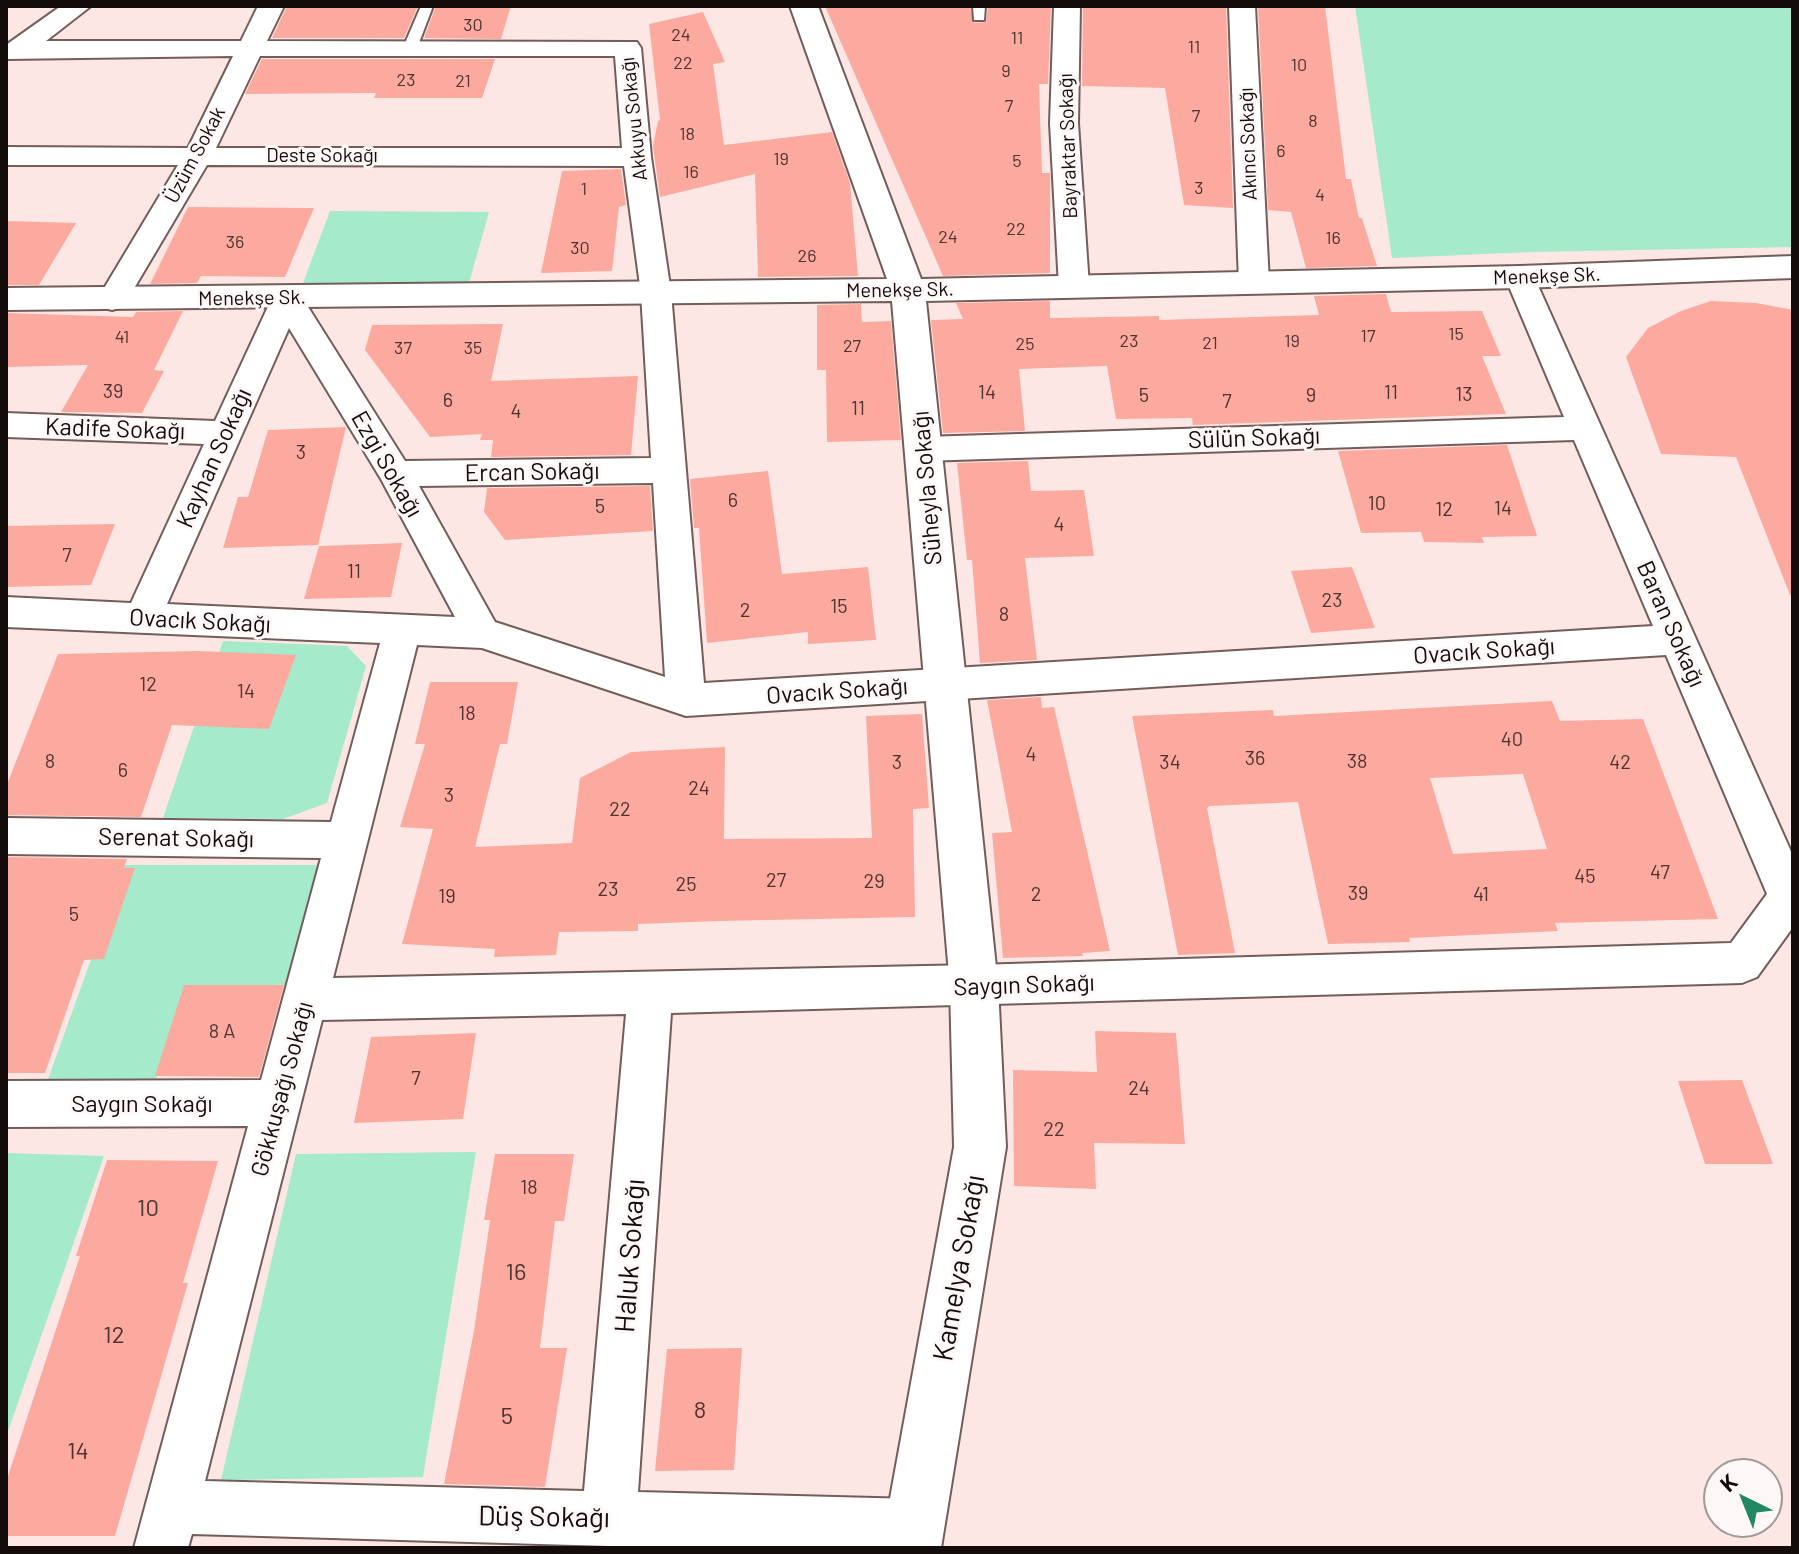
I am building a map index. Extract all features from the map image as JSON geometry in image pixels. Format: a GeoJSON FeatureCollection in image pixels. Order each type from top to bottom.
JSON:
{"type":"FeatureCollection","features":[{"type":"Feature","properties":{"kind":"street"},"geometry":{"type":"LineString","coordinates":[[12,53],[78,6]]}},
{"type":"Feature","properties":{"kind":"street","name":"Üzüm Sokak"},"geometry":{"type":"LineString","coordinates":[[112,300],[199,154],[271,6]]}},
{"type":"Feature","properties":{"kind":"street","name":"Süheyla Sokağı"},"geometry":{"type":"LineString","coordinates":[[804,6],[908,290],[974,986]]}},
{"type":"Feature","properties":{"kind":"street","name":"Bayraktar Sokağı"},"geometry":{"type":"LineString","coordinates":[[1067,6],[1064,123],[1074,287]]}},
{"type":"Feature","properties":{"kind":"street","name":"Akıncı Sokağı"},"geometry":{"type":"LineString","coordinates":[[1242,6],[1254,283]]}},
{"type":"Feature","properties":{"kind":"street","name":"Akkuyu Sokağı"},"geometry":{"type":"LineString","coordinates":[[12,53],[628,48],[637,157],[656,293],[686,700]]}},
{"type":"Feature","properties":{"kind":"street","name":"Deste Sokağı"},"geometry":{"type":"LineString","coordinates":[[6,156],[637,157]]}},
{"type":"Feature","properties":{"kind":"street","name":"Menekşe Sk."},"geometry":{"type":"LineString","coordinates":[[6,299],[908,290],[1520,277],[1793,267]]}},
{"type":"Feature","properties":{"kind":"street","name":"Baran Sokağı"},"geometry":{"type":"LineString","coordinates":[[1520,277],[1790,897],[1742,963]]}},
{"type":"Feature","properties":{"kind":"street","name":"Kayhan Sokağı"},"geometry":{"type":"LineString","coordinates":[[142,618],[287,298]]}},
{"type":"Feature","properties":{"kind":"street","name":"Ezgi Sokağı"},"geometry":{"type":"LineString","coordinates":[[287,298],[395,474],[482,633]]}},
{"type":"Feature","properties":{"kind":"street","name":"Kadife Sokağı"},"geometry":{"type":"LineString","coordinates":[[6,425],[224,433]]}},
{"type":"Feature","properties":{"kind":"street","name":"Sülün Sokağı"},"geometry":{"type":"LineString","coordinates":[[923,449],[1585,428]]}},
{"type":"Feature","properties":{"kind":"street","name":"Ercan Sokağı"},"geometry":{"type":"LineString","coordinates":[[395,474],[668,470]]}},
{"type":"Feature","properties":{"kind":"street","name":"Ovacık Sokağı"},"geometry":{"type":"LineString","coordinates":[[6,612],[482,633],[686,700],[1678,639]]}},
{"type":"Feature","properties":{"kind":"street","name":"Gökkuşağı Sokağı"},"geometry":{"type":"LineString","coordinates":[[167,1528],[402,630]]}},
{"type":"Feature","properties":{"kind":"street","name":"Serenat Sokağı"},"geometry":{"type":"LineString","coordinates":[[6,836],[347,840]]}},
{"type":"Feature","properties":{"kind":"street","name":"Saygın Sokağı"},"geometry":{"type":"LineString","coordinates":[[305,999],[974,986],[1742,963]]}},
{"type":"Feature","properties":{"kind":"street","name":"Kamelya Sokağı"},"geometry":{"type":"LineString","coordinates":[[913,1537],[980,1147],[974,986]]}},
{"type":"Feature","properties":{"kind":"street","name":"Haluk Sokağı"},"geometry":{"type":"LineString","coordinates":[[609,1519],[650,992]]}},
{"type":"Feature","properties":{"kind":"street","name":"Saygın Sokağı"},"geometry":{"type":"LineString","coordinates":[[6,1104],[278,1103]]}},
{"type":"Feature","properties":{"kind":"street","name":"Düş Sokağı"},"geometry":{"type":"LineString","coordinates":[[167,1528],[609,1519],[913,1537]]}},
{"type":"Feature","properties":{"kind":"lane"},"geometry":{"type":"LineString","coordinates":[[410,48],[427,6]]}},
{"type":"Feature","properties":{"kind":"green space"},"geometry":{"type":"Polygon","coordinates":[[[1355,6],[1793,6],[1793,247],[1392,258],[1355,6]]]}},
{"type":"Feature","properties":{"kind":"green space"},"geometry":{"type":"Polygon","coordinates":[[[330,211],[489,212],[469,283],[303,283],[330,211]]]}},
{"type":"Feature","properties":{"kind":"green space"},"geometry":{"type":"Polygon","coordinates":[[[223,641],[347,646],[366,666],[327,803],[283,819],[163,818],[223,641]]]}},
{"type":"Feature","properties":{"kind":"green space"},"geometry":{"type":"Polygon","coordinates":[[[125,865],[320,865],[287,985],[185,985],[155,1082],[47,1082],[125,865]]]}},
{"type":"Feature","properties":{"kind":"green space"},"geometry":{"type":"Polygon","coordinates":[[[476,1152],[423,1477],[221,1480],[296,1154],[476,1152]]]}},
{"type":"Feature","properties":{"kind":"green space"},"geometry":{"type":"Polygon","coordinates":[[[6,1153],[104,1156],[6,1437],[6,1153]]]}},
{"type":"Feature","properties":{"kind":"building"},"geometry":{"type":"Polygon","coordinates":[[[287,6],[418,6],[404,38],[272,38],[287,6]]]}},
{"type":"Feature","properties":{"kind":"building"},"geometry":{"type":"Polygon","coordinates":[[[436,6],[511,6],[501,39],[424,38],[436,6]]]}},
{"type":"Feature","properties":{"kind":"building"},"geometry":{"type":"Polygon","coordinates":[[[825,6],[970,6],[974,23],[986,22],[988,6],[1051,6],[1048,84],[1039,84],[1042,173],[1050,173],[1050,273],[943,276],[825,6]]]}},
{"type":"Feature","properties":{"kind":"building"},"geometry":{"type":"Polygon","coordinates":[[[1083,6],[1226,6],[1233,208],[1184,205],[1165,88],[1082,86],[1083,6]]]}},
{"type":"Feature","properties":{"kind":"building"},"geometry":{"type":"Polygon","coordinates":[[[1258,6],[1325,6],[1346,179],[1351,179],[1359,218],[1362,218],[1377,266],[1306,268],[1291,212],[1268,210],[1258,6]]]}},
{"type":"Feature","properties":{"kind":"building"},"geometry":{"type":"Polygon","coordinates":[[[703,12],[725,62],[713,64],[724,145],[832,132],[850,183],[858,276],[758,277],[755,174],[660,197],[653,146],[660,120],[649,24],[703,12]]]}},
{"type":"Feature","properties":{"kind":"building"},"geometry":{"type":"Polygon","coordinates":[[[262,59],[495,59],[482,98],[374,98],[376,93],[245,94],[262,59]]]}},
{"type":"Feature","properties":{"kind":"building"},"geometry":{"type":"Polygon","coordinates":[[[621,169],[626,205],[619,207],[612,271],[541,273],[562,171],[621,169]]]}},
{"type":"Feature","properties":{"kind":"building"},"geometry":{"type":"Polygon","coordinates":[[[188,207],[314,208],[285,277],[201,276],[197,283],[150,284],[188,207]]]}},
{"type":"Feature","properties":{"kind":"building"},"geometry":{"type":"Polygon","coordinates":[[[6,221],[76,223],[39,285],[6,285],[6,221]]]}},
{"type":"Feature","properties":{"kind":"building"},"geometry":{"type":"Polygon","coordinates":[[[1386,294],[1391,312],[1482,311],[1501,356],[1482,356],[1506,414],[1193,425],[1192,418],[1116,419],[1107,366],[1019,369],[1025,431],[943,433],[931,320],[963,319],[956,303],[1050,301],[1050,318],[1159,316],[1159,320],[1319,315],[1314,296],[1386,294]]]}},
{"type":"Feature","properties":{"kind":"building"},"geometry":{"type":"Polygon","coordinates":[[[1711,301],[1756,303],[1793,310],[1793,595],[1790,595],[1736,457],[1661,454],[1626,357],[1648,328],[1681,311],[1711,301]]]}},
{"type":"Feature","properties":{"kind":"building"},"geometry":{"type":"Polygon","coordinates":[[[861,304],[862,322],[891,321],[901,440],[827,442],[826,370],[817,370],[817,305],[861,304]]]}},
{"type":"Feature","properties":{"kind":"building"},"geometry":{"type":"Polygon","coordinates":[[[183,311],[154,370],[164,371],[142,413],[61,412],[88,365],[6,367],[6,313],[133,317],[136,312],[183,311]]]}},
{"type":"Feature","properties":{"kind":"building"},"geometry":{"type":"Polygon","coordinates":[[[503,324],[491,381],[638,376],[631,455],[491,457],[493,440],[480,440],[482,434],[430,437],[365,350],[372,325],[503,324]]]}},
{"type":"Feature","properties":{"kind":"building"},"geometry":{"type":"Polygon","coordinates":[[[346,427],[318,545],[223,548],[238,497],[248,497],[268,430],[346,427]]]}},
{"type":"Feature","properties":{"kind":"building"},"geometry":{"type":"Polygon","coordinates":[[[1507,445],[1537,536],[1482,537],[1484,543],[1424,542],[1421,532],[1361,533],[1338,451],[1507,445]]]}},
{"type":"Feature","properties":{"kind":"building"},"geometry":{"type":"Polygon","coordinates":[[[1028,461],[1031,491],[1084,490],[1094,556],[1025,558],[1037,660],[980,663],[972,560],[967,560],[957,463],[1028,461]]]}},
{"type":"Feature","properties":{"kind":"building"},"geometry":{"type":"Polygon","coordinates":[[[768,471],[782,574],[868,567],[876,640],[808,644],[808,632],[707,643],[699,528],[694,528],[690,479],[768,471]]]}},
{"type":"Feature","properties":{"kind":"building"},"geometry":{"type":"Polygon","coordinates":[[[650,486],[653,531],[505,540],[484,512],[487,488],[650,486]]]}},
{"type":"Feature","properties":{"kind":"building"},"geometry":{"type":"Polygon","coordinates":[[[115,524],[91,585],[6,587],[6,526],[115,524]]]}},
{"type":"Feature","properties":{"kind":"building"},"geometry":{"type":"Polygon","coordinates":[[[402,543],[391,597],[304,599],[319,546],[402,543]]]}},
{"type":"Feature","properties":{"kind":"building"},"geometry":{"type":"Polygon","coordinates":[[[1352,567],[1375,628],[1311,633],[1291,571],[1352,567]]]}},
{"type":"Feature","properties":{"kind":"building"},"geometry":{"type":"Polygon","coordinates":[[[198,651],[296,655],[269,729],[172,725],[141,817],[6,815],[6,787],[58,654],[198,651]]]}},
{"type":"Feature","properties":{"kind":"building"},"geometry":{"type":"Polygon","coordinates":[[[430,682],[518,682],[507,744],[500,744],[475,847],[572,843],[580,778],[631,752],[725,747],[724,839],[872,838],[866,716],[922,714],[929,808],[913,809],[915,917],[638,924],[638,931],[559,932],[556,955],[494,957],[495,949],[402,944],[433,829],[400,827],[425,744],[415,744],[430,682]]]}},
{"type":"Feature","properties":{"kind":"building"},"geometry":{"type":"Polygon","coordinates":[[[1041,697],[1042,708],[1054,707],[1110,951],[1082,953],[1083,956],[1003,958],[992,833],[1012,832],[987,700],[1041,697]]]}},
{"type":"Feature","properties":{"kind":"building"},"geometry":{"type":"Polygon","coordinates":[[[1552,701],[1560,721],[1643,719],[1718,919],[1555,923],[1558,931],[1409,938],[1410,942],[1328,944],[1298,802],[1210,806],[1207,808],[1235,953],[1178,955],[1132,716],[1273,710],[1274,716],[1552,701]],[[1523,774],[1430,778],[1453,854],[1547,849],[1523,774]]]}},
{"type":"Feature","properties":{"kind":"building"},"geometry":{"type":"Polygon","coordinates":[[[6,857],[127,859],[124,868],[135,868],[104,959],[84,960],[45,1073],[6,1073],[6,857]]]}},
{"type":"Feature","properties":{"kind":"building"},"geometry":{"type":"Polygon","coordinates":[[[184,985],[284,985],[259,1077],[155,1076],[184,985]]]}},
{"type":"Feature","properties":{"kind":"building"},"geometry":{"type":"Polygon","coordinates":[[[1095,1031],[1176,1033],[1185,1144],[1094,1143],[1096,1189],[1014,1186],[1013,1070],[1097,1072],[1095,1031]]]}},
{"type":"Feature","properties":{"kind":"building"},"geometry":{"type":"Polygon","coordinates":[[[476,1033],[463,1119],[354,1123],[371,1037],[476,1033]]]}},
{"type":"Feature","properties":{"kind":"building"},"geometry":{"type":"Polygon","coordinates":[[[1742,1080],[1773,1164],[1705,1164],[1678,1081],[1742,1080]]]}},
{"type":"Feature","properties":{"kind":"building"},"geometry":{"type":"Polygon","coordinates":[[[495,1154],[574,1154],[564,1221],[555,1221],[540,1348],[567,1348],[545,1487],[444,1484],[474,1331],[490,1220],[484,1220],[495,1154]]]}},
{"type":"Feature","properties":{"kind":"building"},"geometry":{"type":"Polygon","coordinates":[[[107,1160],[218,1161],[183,1283],[188,1283],[115,1536],[6,1536],[6,1482],[80,1256],[76,1256],[107,1160]]]}},
{"type":"Feature","properties":{"kind":"building"},"geometry":{"type":"Polygon","coordinates":[[[742,1348],[734,1470],[655,1471],[667,1349],[742,1348]]]}}]}
